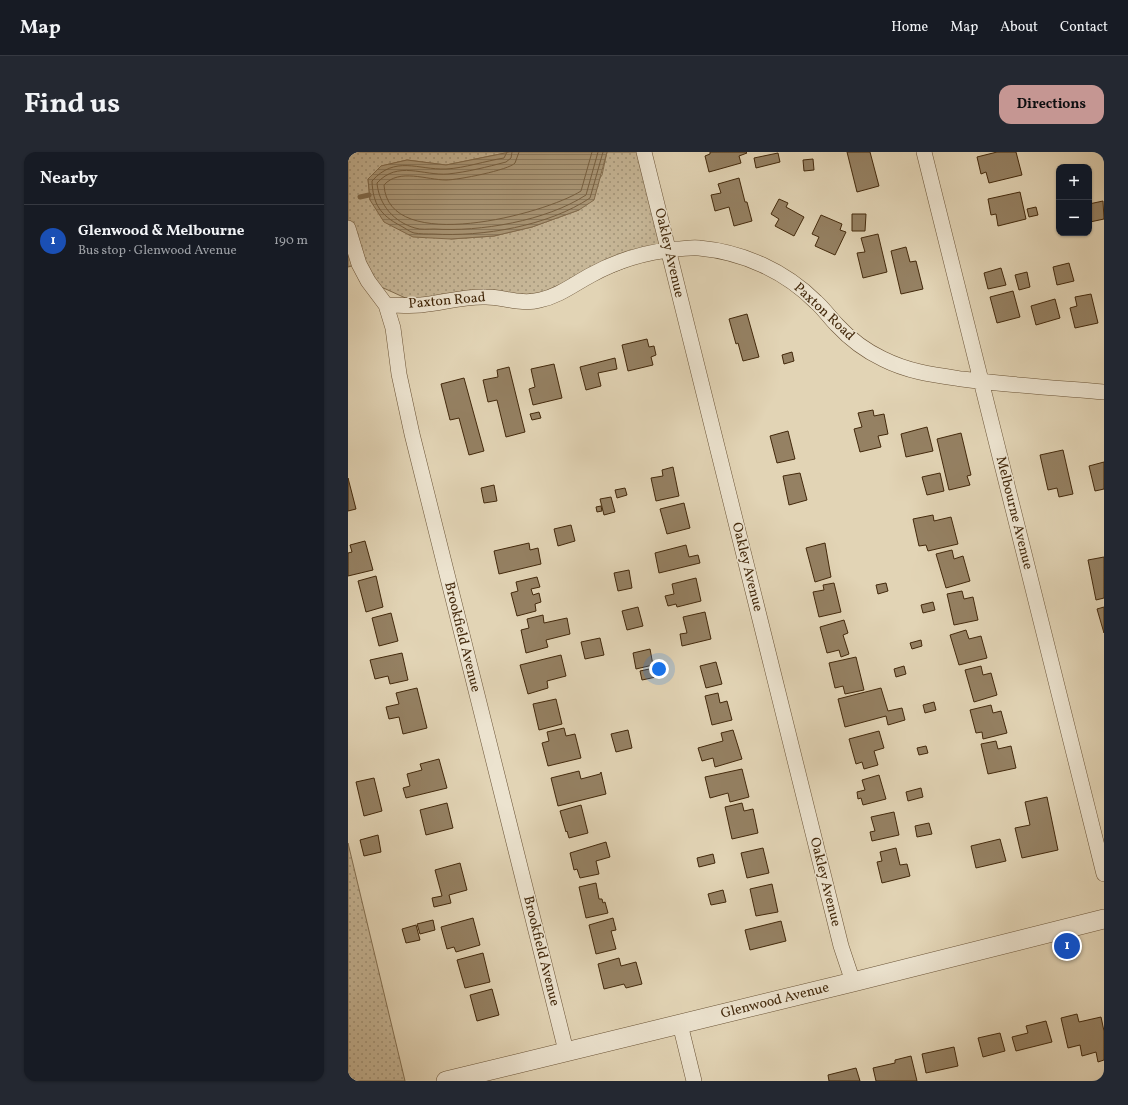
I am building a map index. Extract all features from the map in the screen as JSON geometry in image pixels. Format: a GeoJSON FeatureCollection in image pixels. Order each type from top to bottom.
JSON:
{"type":"FeatureCollection","features":[{"type":"Feature","properties":{"kind":"street","name":"Oakley Avenue"},"geometry":{"type":"LineString","coordinates":[[644,152],[840,938],[853,982]]}},
{"type":"Feature","properties":{"kind":"street","name":"Melbourne Avenue"},"geometry":{"type":"LineString","coordinates":[[924,152],[1104,874]]}},
{"type":"Feature","properties":{"kind":"street","name":"Brookfield Avenue"},"geometry":{"type":"LineString","coordinates":[[348,228],[359,264],[368,281],[386,305],[393,328],[399,374],[412,434],[566,1051]]}},
{"type":"Feature","properties":{"kind":"street","name":"Paxton Road"},"geometry":{"type":"LineString","coordinates":[[386,305],[421,305],[463,297],[487,296],[520,302],[537,301],[554,296],[620,261],[647,252],[697,247],[729,253],[754,261],[776,271],[798,286],[817,302],[850,337],[883,359],[902,368],[934,376],[981,382],[1104,392]]}},
{"type":"Feature","properties":{"kind":"street","name":"Glenwood Avenue"},"geometry":{"type":"LineString","coordinates":[[446,1081],[1104,919]]}},
{"type":"Feature","properties":{"kind":"street"},"geometry":{"type":"LineString","coordinates":[[680,1024],[694,1081]]}},
{"type":"Feature","properties":{"kind":"shaded area"},"geometry":{"type":"Polygon","coordinates":[[[348,152],[510,152],[446,165],[407,160],[381,166],[368,179],[370,200],[451,239],[494,236],[532,227],[579,210],[602,175],[607,152],[644,152],[669,250],[554,296],[421,305],[368,281],[359,264],[348,267],[348,152]]]}},
{"type":"Feature","properties":{"kind":"shaded area"},"geometry":{"type":"Polygon","coordinates":[[[348,843],[405,1081],[348,1081],[348,843]]]}},
{"type":"Feature","properties":{"kind":"water"},"geometry":{"type":"Polygon","coordinates":[[[510,152],[607,152],[594,200],[579,210],[532,227],[494,236],[451,239],[413,237],[384,222],[370,200],[368,179],[381,166],[407,160],[446,165],[510,152]]]}},
{"type":"Feature","properties":{"kind":"building"},"geometry":{"type":"Polygon","coordinates":[[[710,152],[747,153],[739,156],[741,163],[709,172],[705,156],[710,154],[710,152]]]}},
{"type":"Feature","properties":{"kind":"building"},"geometry":{"type":"Polygon","coordinates":[[[847,152],[870,152],[879,186],[857,192],[847,152]]]}},
{"type":"Feature","properties":{"kind":"building"},"geometry":{"type":"Polygon","coordinates":[[[997,152],[1016,152],[1022,175],[989,183],[986,172],[981,174],[977,157],[997,152]]]}},
{"type":"Feature","properties":{"kind":"building"},"geometry":{"type":"Polygon","coordinates":[[[778,153],[780,162],[756,168],[754,158],[778,153]]]}},
{"type":"Feature","properties":{"kind":"building"},"geometry":{"type":"Polygon","coordinates":[[[813,159],[814,170],[804,171],[803,160],[813,159]]]}},
{"type":"Feature","properties":{"kind":"building"},"geometry":{"type":"Polygon","coordinates":[[[739,178],[745,202],[747,202],[752,221],[734,226],[729,207],[715,211],[711,195],[721,193],[718,184],[739,178]]]}},
{"type":"Feature","properties":{"kind":"building"},"geometry":{"type":"Polygon","coordinates":[[[1020,192],[1026,219],[998,226],[996,214],[991,215],[988,199],[1020,192]]]}},
{"type":"Feature","properties":{"kind":"building"},"geometry":{"type":"Polygon","coordinates":[[[779,199],[788,203],[786,207],[804,217],[794,236],[775,226],[779,219],[771,214],[779,199]]]}},
{"type":"Feature","properties":{"kind":"building"},"geometry":{"type":"Polygon","coordinates":[[[1103,201],[1104,219],[1092,222],[1092,203],[1103,201]]]}},
{"type":"Feature","properties":{"kind":"building"},"geometry":{"type":"Polygon","coordinates":[[[1036,207],[1038,215],[1029,217],[1027,209],[1036,207]]]}},
{"type":"Feature","properties":{"kind":"building"},"geometry":{"type":"Polygon","coordinates":[[[852,214],[866,214],[865,231],[852,231],[852,214]]]}},
{"type":"Feature","properties":{"kind":"building"},"geometry":{"type":"Polygon","coordinates":[[[821,215],[842,224],[840,230],[846,232],[835,255],[815,246],[819,237],[812,234],[821,215]]]}},
{"type":"Feature","properties":{"kind":"building"},"geometry":{"type":"Polygon","coordinates":[[[878,234],[887,272],[863,278],[857,253],[865,252],[861,238],[878,234]]]}},
{"type":"Feature","properties":{"kind":"building"},"geometry":{"type":"Polygon","coordinates":[[[906,247],[910,262],[916,261],[923,289],[901,294],[891,251],[906,247]]]}},
{"type":"Feature","properties":{"kind":"building"},"geometry":{"type":"Polygon","coordinates":[[[1069,263],[1074,281],[1057,285],[1053,267],[1069,263]]]}},
{"type":"Feature","properties":{"kind":"building"},"geometry":{"type":"Polygon","coordinates":[[[1001,268],[1006,285],[988,289],[984,273],[1001,268]]]}},
{"type":"Feature","properties":{"kind":"building"},"geometry":{"type":"Polygon","coordinates":[[[1027,272],[1030,287],[1019,290],[1015,275],[1027,272]]]}},
{"type":"Feature","properties":{"kind":"building"},"geometry":{"type":"Polygon","coordinates":[[[1013,291],[1020,317],[997,323],[990,297],[1013,291]]]}},
{"type":"Feature","properties":{"kind":"building"},"geometry":{"type":"Polygon","coordinates":[[[1091,294],[1098,323],[1075,328],[1070,308],[1077,306],[1075,297],[1091,294]]]}},
{"type":"Feature","properties":{"kind":"building"},"geometry":{"type":"Polygon","coordinates":[[[1055,299],[1060,318],[1036,325],[1031,306],[1055,299]]]}},
{"type":"Feature","properties":{"kind":"building"},"geometry":{"type":"Polygon","coordinates":[[[747,314],[759,357],[743,361],[738,343],[736,344],[729,319],[747,314]]]}},
{"type":"Feature","properties":{"kind":"building"},"geometry":{"type":"Polygon","coordinates":[[[647,339],[649,347],[654,346],[656,355],[651,357],[653,365],[628,371],[622,345],[647,339]]]}},
{"type":"Feature","properties":{"kind":"building"},"geometry":{"type":"Polygon","coordinates":[[[792,352],[794,361],[784,364],[782,355],[792,352]]]}},
{"type":"Feature","properties":{"kind":"building"},"geometry":{"type":"Polygon","coordinates":[[[615,358],[617,369],[598,373],[601,386],[586,390],[580,367],[615,358]]]}},
{"type":"Feature","properties":{"kind":"building"},"geometry":{"type":"Polygon","coordinates":[[[554,364],[562,398],[533,405],[529,389],[535,387],[531,369],[554,364]]]}},
{"type":"Feature","properties":{"kind":"building"},"geometry":{"type":"Polygon","coordinates":[[[509,367],[525,432],[506,437],[497,400],[488,402],[483,380],[498,377],[497,370],[509,367]]]}},
{"type":"Feature","properties":{"kind":"building"},"geometry":{"type":"Polygon","coordinates":[[[464,378],[484,451],[469,455],[459,418],[450,420],[441,384],[464,378]]]}},
{"type":"Feature","properties":{"kind":"building"},"geometry":{"type":"Polygon","coordinates":[[[873,410],[874,416],[884,414],[888,434],[878,436],[881,447],[860,452],[854,429],[862,427],[858,413],[873,410]]]}},
{"type":"Feature","properties":{"kind":"building"},"geometry":{"type":"Polygon","coordinates":[[[539,412],[541,418],[532,420],[530,414],[539,412]]]}},
{"type":"Feature","properties":{"kind":"building"},"geometry":{"type":"Polygon","coordinates":[[[927,427],[933,451],[906,457],[901,434],[927,427]]]}},
{"type":"Feature","properties":{"kind":"building"},"geometry":{"type":"Polygon","coordinates":[[[788,431],[795,459],[777,463],[770,436],[788,431]]]}},
{"type":"Feature","properties":{"kind":"building"},"geometry":{"type":"Polygon","coordinates":[[[961,433],[971,475],[967,476],[970,485],[949,490],[937,439],[961,433]]]}},
{"type":"Feature","properties":{"kind":"building"},"geometry":{"type":"Polygon","coordinates":[[[1063,450],[1073,494],[1059,497],[1057,488],[1048,490],[1040,455],[1063,450]]]}},
{"type":"Feature","properties":{"kind":"building"},"geometry":{"type":"Polygon","coordinates":[[[1104,462],[1104,489],[1095,491],[1089,466],[1104,462]]]}},
{"type":"Feature","properties":{"kind":"building"},"geometry":{"type":"Polygon","coordinates":[[[673,467],[679,496],[656,501],[651,478],[663,476],[662,470],[673,467]]]}},
{"type":"Feature","properties":{"kind":"building"},"geometry":{"type":"Polygon","coordinates":[[[800,473],[807,500],[789,505],[783,476],[800,473]]]}},
{"type":"Feature","properties":{"kind":"building"},"geometry":{"type":"Polygon","coordinates":[[[940,473],[944,491],[927,495],[922,477],[940,473]]]}},
{"type":"Feature","properties":{"kind":"building"},"geometry":{"type":"Polygon","coordinates":[[[348,478],[356,509],[348,511],[348,478]]]}},
{"type":"Feature","properties":{"kind":"building"},"geometry":{"type":"Polygon","coordinates":[[[494,485],[497,501],[484,503],[481,488],[494,485]]]}},
{"type":"Feature","properties":{"kind":"building"},"geometry":{"type":"Polygon","coordinates":[[[625,488],[627,495],[617,498],[615,490],[625,488]]]}},
{"type":"Feature","properties":{"kind":"building"},"geometry":{"type":"Polygon","coordinates":[[[611,497],[615,512],[604,515],[600,499],[611,497]]]}},
{"type":"Feature","properties":{"kind":"building"},"geometry":{"type":"Polygon","coordinates":[[[684,503],[690,528],[667,534],[660,509],[684,503]]]}},
{"type":"Feature","properties":{"kind":"building"},"geometry":{"type":"Polygon","coordinates":[[[601,506],[602,511],[597,512],[596,507],[601,506]]]}},
{"type":"Feature","properties":{"kind":"building"},"geometry":{"type":"Polygon","coordinates":[[[933,515],[934,521],[951,517],[958,544],[928,551],[926,545],[919,546],[913,519],[933,515]]]}},
{"type":"Feature","properties":{"kind":"building"},"geometry":{"type":"Polygon","coordinates":[[[571,525],[575,541],[558,546],[554,529],[571,525]]]}},
{"type":"Feature","properties":{"kind":"building"},"geometry":{"type":"Polygon","coordinates":[[[365,541],[373,570],[348,576],[348,553],[352,552],[350,545],[365,541]]]}},
{"type":"Feature","properties":{"kind":"building"},"geometry":{"type":"Polygon","coordinates":[[[529,543],[530,550],[538,548],[541,564],[499,574],[494,551],[529,543]]]}},
{"type":"Feature","properties":{"kind":"building"},"geometry":{"type":"Polygon","coordinates":[[[825,543],[831,577],[815,582],[806,548],[825,543]]]}},
{"type":"Feature","properties":{"kind":"building"},"geometry":{"type":"Polygon","coordinates":[[[686,545],[689,557],[698,555],[700,563],[659,573],[655,553],[686,545]]]}},
{"type":"Feature","properties":{"kind":"building"},"geometry":{"type":"Polygon","coordinates":[[[952,550],[954,559],[963,556],[970,581],[946,588],[936,554],[952,550]]]}},
{"type":"Feature","properties":{"kind":"building"},"geometry":{"type":"Polygon","coordinates":[[[1104,557],[1104,598],[1096,600],[1088,560],[1104,557]]]}},
{"type":"Feature","properties":{"kind":"building"},"geometry":{"type":"Polygon","coordinates":[[[629,570],[632,588],[618,591],[614,573],[629,570]]]}},
{"type":"Feature","properties":{"kind":"building"},"geometry":{"type":"Polygon","coordinates":[[[376,576],[383,607],[366,612],[358,581],[376,576]]]}},
{"type":"Feature","properties":{"kind":"building"},"geometry":{"type":"Polygon","coordinates":[[[537,577],[540,587],[531,589],[533,595],[539,593],[541,602],[535,604],[536,611],[517,616],[511,593],[518,591],[516,582],[537,577]]]}},
{"type":"Feature","properties":{"kind":"building"},"geometry":{"type":"Polygon","coordinates":[[[696,578],[701,601],[677,607],[676,604],[668,606],[665,596],[674,594],[672,584],[696,578]]]}},
{"type":"Feature","properties":{"kind":"building"},"geometry":{"type":"Polygon","coordinates":[[[834,583],[841,612],[819,617],[813,592],[824,590],[823,585],[834,583]]]}},
{"type":"Feature","properties":{"kind":"building"},"geometry":{"type":"Polygon","coordinates":[[[886,583],[888,591],[878,594],[876,585],[886,583]]]}},
{"type":"Feature","properties":{"kind":"building"},"geometry":{"type":"Polygon","coordinates":[[[962,591],[964,599],[973,597],[978,620],[954,625],[947,594],[962,591]]]}},
{"type":"Feature","properties":{"kind":"building"},"geometry":{"type":"Polygon","coordinates":[[[933,602],[935,610],[923,613],[921,605],[933,602]]]}},
{"type":"Feature","properties":{"kind":"building"},"geometry":{"type":"Polygon","coordinates":[[[638,607],[643,626],[627,630],[622,611],[638,607]]]}},
{"type":"Feature","properties":{"kind":"building"},"geometry":{"type":"Polygon","coordinates":[[[1104,607],[1104,633],[1097,609],[1104,607]]]}},
{"type":"Feature","properties":{"kind":"building"},"geometry":{"type":"Polygon","coordinates":[[[705,612],[711,639],[682,646],[680,634],[687,633],[683,617],[705,612]]]}},
{"type":"Feature","properties":{"kind":"building"},"geometry":{"type":"Polygon","coordinates":[[[391,613],[398,641],[379,646],[372,618],[391,613]]]}},
{"type":"Feature","properties":{"kind":"building"},"geometry":{"type":"Polygon","coordinates":[[[543,615],[544,623],[567,618],[570,634],[546,640],[548,647],[526,653],[521,630],[529,628],[527,619],[543,615]]]}},
{"type":"Feature","properties":{"kind":"building"},"geometry":{"type":"Polygon","coordinates":[[[844,620],[848,633],[843,635],[849,654],[841,657],[839,650],[827,653],[820,627],[844,620]]]}},
{"type":"Feature","properties":{"kind":"building"},"geometry":{"type":"Polygon","coordinates":[[[966,630],[969,639],[981,636],[987,658],[959,665],[950,635],[966,630]]]}},
{"type":"Feature","properties":{"kind":"building"},"geometry":{"type":"Polygon","coordinates":[[[600,638],[604,655],[585,659],[581,642],[600,638]]]}},
{"type":"Feature","properties":{"kind":"building"},"geometry":{"type":"Polygon","coordinates":[[[921,640],[922,646],[912,649],[910,643],[921,640]]]}},
{"type":"Feature","properties":{"kind":"building"},"geometry":{"type":"Polygon","coordinates":[[[650,649],[653,665],[636,669],[633,653],[650,649]]]}},
{"type":"Feature","properties":{"kind":"building"},"geometry":{"type":"Polygon","coordinates":[[[402,653],[408,680],[390,684],[388,676],[375,679],[370,660],[402,653]]]}},
{"type":"Feature","properties":{"kind":"building"},"geometry":{"type":"Polygon","coordinates":[[[561,655],[566,676],[547,681],[548,688],[528,694],[520,665],[561,655]]]}},
{"type":"Feature","properties":{"kind":"building"},"geometry":{"type":"Polygon","coordinates":[[[856,657],[864,690],[845,694],[843,686],[835,688],[829,663],[856,657]]]}},
{"type":"Feature","properties":{"kind":"building"},"geometry":{"type":"Polygon","coordinates":[[[716,662],[722,684],[706,688],[700,666],[716,662]]]}},
{"type":"Feature","properties":{"kind":"building"},"geometry":{"type":"Polygon","coordinates":[[[904,666],[906,674],[896,677],[894,669],[904,666]]]}},
{"type":"Feature","properties":{"kind":"building"},"geometry":{"type":"Polygon","coordinates":[[[981,666],[983,675],[991,673],[997,695],[974,702],[965,670],[981,666]]]}},
{"type":"Feature","properties":{"kind":"building"},"geometry":{"type":"Polygon","coordinates":[[[654,668],[656,677],[642,680],[640,671],[654,668]]]}},
{"type":"Feature","properties":{"kind":"building"},"geometry":{"type":"Polygon","coordinates":[[[417,688],[427,728],[403,734],[399,717],[389,719],[386,707],[399,704],[396,693],[417,688]]]}},
{"type":"Feature","properties":{"kind":"building"},"geometry":{"type":"Polygon","coordinates":[[[881,688],[888,711],[902,708],[905,720],[888,725],[886,716],[845,727],[838,699],[881,688]]]}},
{"type":"Feature","properties":{"kind":"building"},"geometry":{"type":"Polygon","coordinates":[[[718,693],[720,703],[727,701],[732,720],[712,725],[705,696],[718,693]]]}},
{"type":"Feature","properties":{"kind":"building"},"geometry":{"type":"Polygon","coordinates":[[[556,699],[562,724],[539,730],[533,704],[556,699]]]}},
{"type":"Feature","properties":{"kind":"building"},"geometry":{"type":"Polygon","coordinates":[[[934,702],[936,710],[925,713],[923,705],[934,702]]]}},
{"type":"Feature","properties":{"kind":"building"},"geometry":{"type":"Polygon","coordinates":[[[991,705],[993,713],[1001,711],[1007,733],[983,739],[982,732],[976,733],[970,710],[991,705]]]}},
{"type":"Feature","properties":{"kind":"building"},"geometry":{"type":"Polygon","coordinates":[[[564,728],[566,736],[575,734],[581,758],[548,766],[542,743],[549,741],[547,732],[564,728]]]}},
{"type":"Feature","properties":{"kind":"building"},"geometry":{"type":"Polygon","coordinates":[[[628,730],[632,748],[616,752],[611,734],[628,730]]]}},
{"type":"Feature","properties":{"kind":"building"},"geometry":{"type":"Polygon","coordinates":[[[733,730],[742,759],[715,767],[713,758],[702,761],[698,748],[723,741],[721,733],[733,730]]]}},
{"type":"Feature","properties":{"kind":"building"},"geometry":{"type":"Polygon","coordinates":[[[879,731],[884,748],[874,751],[878,765],[864,769],[862,762],[856,764],[849,739],[879,731]]]}},
{"type":"Feature","properties":{"kind":"building"},"geometry":{"type":"Polygon","coordinates":[[[996,741],[998,749],[1011,746],[1016,768],[988,774],[981,744],[996,741]]]}},
{"type":"Feature","properties":{"kind":"building"},"geometry":{"type":"Polygon","coordinates":[[[926,746],[928,753],[919,755],[917,748],[926,746]]]}},
{"type":"Feature","properties":{"kind":"building"},"geometry":{"type":"Polygon","coordinates":[[[439,759],[447,788],[406,798],[403,788],[410,786],[407,774],[422,770],[420,764],[439,759]]]}},
{"type":"Feature","properties":{"kind":"building"},"geometry":{"type":"Polygon","coordinates":[[[742,769],[749,797],[730,802],[728,793],[710,798],[705,777],[742,769]]]}},
{"type":"Feature","properties":{"kind":"building"},"geometry":{"type":"Polygon","coordinates":[[[579,771],[581,779],[600,774],[601,772],[606,794],[558,806],[551,778],[579,771]]]}},
{"type":"Feature","properties":{"kind":"building"},"geometry":{"type":"Polygon","coordinates":[[[879,775],[886,799],[863,805],[861,798],[858,799],[857,792],[865,790],[862,780],[879,775]]]}},
{"type":"Feature","properties":{"kind":"building"},"geometry":{"type":"Polygon","coordinates":[[[374,778],[382,811],[364,816],[356,782],[374,778]]]}},
{"type":"Feature","properties":{"kind":"building"},"geometry":{"type":"Polygon","coordinates":[[[921,788],[923,797],[908,801],[906,792],[921,788]]]}},
{"type":"Feature","properties":{"kind":"building"},"geometry":{"type":"Polygon","coordinates":[[[1047,797],[1058,850],[1022,858],[1015,828],[1030,825],[1025,802],[1047,797]]]}},
{"type":"Feature","properties":{"kind":"building"},"geometry":{"type":"Polygon","coordinates":[[[447,803],[453,828],[426,835],[420,810],[447,803]]]}},
{"type":"Feature","properties":{"kind":"building"},"geometry":{"type":"Polygon","coordinates":[[[742,803],[744,811],[753,809],[758,833],[732,839],[725,807],[742,803]]]}},
{"type":"Feature","properties":{"kind":"building"},"geometry":{"type":"Polygon","coordinates":[[[581,805],[588,833],[569,838],[560,811],[581,805]]]}},
{"type":"Feature","properties":{"kind":"building"},"geometry":{"type":"Polygon","coordinates":[[[894,812],[899,835],[872,841],[870,832],[875,831],[871,817],[894,812]]]}},
{"type":"Feature","properties":{"kind":"building"},"geometry":{"type":"Polygon","coordinates":[[[929,823],[932,834],[917,837],[915,826],[929,823]]]}},
{"type":"Feature","properties":{"kind":"building"},"geometry":{"type":"Polygon","coordinates":[[[378,835],[381,852],[364,856],[360,840],[378,835]]]}},
{"type":"Feature","properties":{"kind":"building"},"geometry":{"type":"Polygon","coordinates":[[[1000,839],[1006,861],[976,868],[971,846],[1000,839]]]}},
{"type":"Feature","properties":{"kind":"building"},"geometry":{"type":"Polygon","coordinates":[[[606,842],[610,857],[596,861],[599,874],[580,878],[577,869],[574,870],[570,853],[606,842]]]}},
{"type":"Feature","properties":{"kind":"building"},"geometry":{"type":"Polygon","coordinates":[[[763,848],[769,873],[747,878],[741,853],[763,848]]]}},
{"type":"Feature","properties":{"kind":"building"},"geometry":{"type":"Polygon","coordinates":[[[896,848],[900,865],[907,864],[910,876],[882,883],[877,862],[882,861],[880,852],[896,848]]]}},
{"type":"Feature","properties":{"kind":"building"},"geometry":{"type":"Polygon","coordinates":[[[713,854],[715,863],[699,867],[697,858],[713,854]]]}},
{"type":"Feature","properties":{"kind":"building"},"geometry":{"type":"Polygon","coordinates":[[[460,863],[467,890],[449,895],[451,903],[434,907],[432,898],[442,896],[435,870],[460,863]]]}},
{"type":"Feature","properties":{"kind":"building"},"geometry":{"type":"Polygon","coordinates":[[[596,883],[599,899],[602,899],[603,903],[605,902],[608,913],[586,918],[579,887],[596,883]]]}},
{"type":"Feature","properties":{"kind":"building"},"geometry":{"type":"Polygon","coordinates":[[[772,884],[778,912],[756,916],[750,889],[772,884]]]}},
{"type":"Feature","properties":{"kind":"building"},"geometry":{"type":"Polygon","coordinates":[[[723,890],[726,902],[711,905],[708,894],[723,890]]]}},
{"type":"Feature","properties":{"kind":"building"},"geometry":{"type":"Polygon","coordinates":[[[473,918],[480,945],[456,952],[454,947],[447,949],[441,927],[473,918]]]}},
{"type":"Feature","properties":{"kind":"building"},"geometry":{"type":"Polygon","coordinates":[[[613,918],[616,930],[611,931],[616,949],[596,954],[589,925],[613,918]]]}},
{"type":"Feature","properties":{"kind":"building"},"geometry":{"type":"Polygon","coordinates":[[[433,920],[435,930],[420,934],[417,924],[433,920]]]}},
{"type":"Feature","properties":{"kind":"building"},"geometry":{"type":"Polygon","coordinates":[[[781,921],[786,941],[750,950],[745,930],[781,921]]]}},
{"type":"Feature","properties":{"kind":"building"},"geometry":{"type":"Polygon","coordinates":[[[416,925],[420,940],[406,943],[402,929],[416,925]]]}},
{"type":"Feature","properties":{"kind":"building"},"geometry":{"type":"Polygon","coordinates":[[[483,953],[490,982],[465,988],[457,960],[483,953]]]}},
{"type":"Feature","properties":{"kind":"building"},"geometry":{"type":"Polygon","coordinates":[[[619,958],[621,966],[636,962],[642,984],[626,988],[624,984],[604,989],[598,964],[619,958]]]}},
{"type":"Feature","properties":{"kind":"building"},"geometry":{"type":"Polygon","coordinates":[[[492,989],[499,1015],[477,1021],[470,995],[492,989]]]}},
{"type":"Feature","properties":{"kind":"building"},"geometry":{"type":"Polygon","coordinates":[[[1077,1014],[1079,1022],[1101,1017],[1104,1031],[1104,1060],[1098,1062],[1096,1052],[1082,1056],[1080,1045],[1068,1048],[1061,1018],[1077,1014]]]}},
{"type":"Feature","properties":{"kind":"building"},"geometry":{"type":"Polygon","coordinates":[[[1046,1021],[1052,1042],[1016,1051],[1012,1037],[1028,1033],[1026,1026],[1046,1021]]]}},
{"type":"Feature","properties":{"kind":"building"},"geometry":{"type":"Polygon","coordinates":[[[1000,1033],[1005,1051],[983,1057],[978,1038],[1000,1033]]]}},
{"type":"Feature","properties":{"kind":"building"},"geometry":{"type":"Polygon","coordinates":[[[954,1047],[958,1066],[926,1073],[922,1054],[954,1047]]]}},
{"type":"Feature","properties":{"kind":"building"},"geometry":{"type":"Polygon","coordinates":[[[911,1056],[917,1081],[876,1081],[873,1068],[895,1063],[895,1060],[911,1056]]]}},
{"type":"Feature","properties":{"kind":"building"},"geometry":{"type":"Polygon","coordinates":[[[856,1068],[860,1081],[829,1081],[828,1075],[856,1068]]]}},
{"type":"Feature","properties":{"kind":"waterway"},"geometry":{"type":"LineString","coordinates":[[360,197],[369,195]]}},
{"type":"Feature","properties":{"kind":"place","name":"Glenwood & Melbourne"},"geometry":{"type":"Point","coordinates":[1067,946]}}]}
